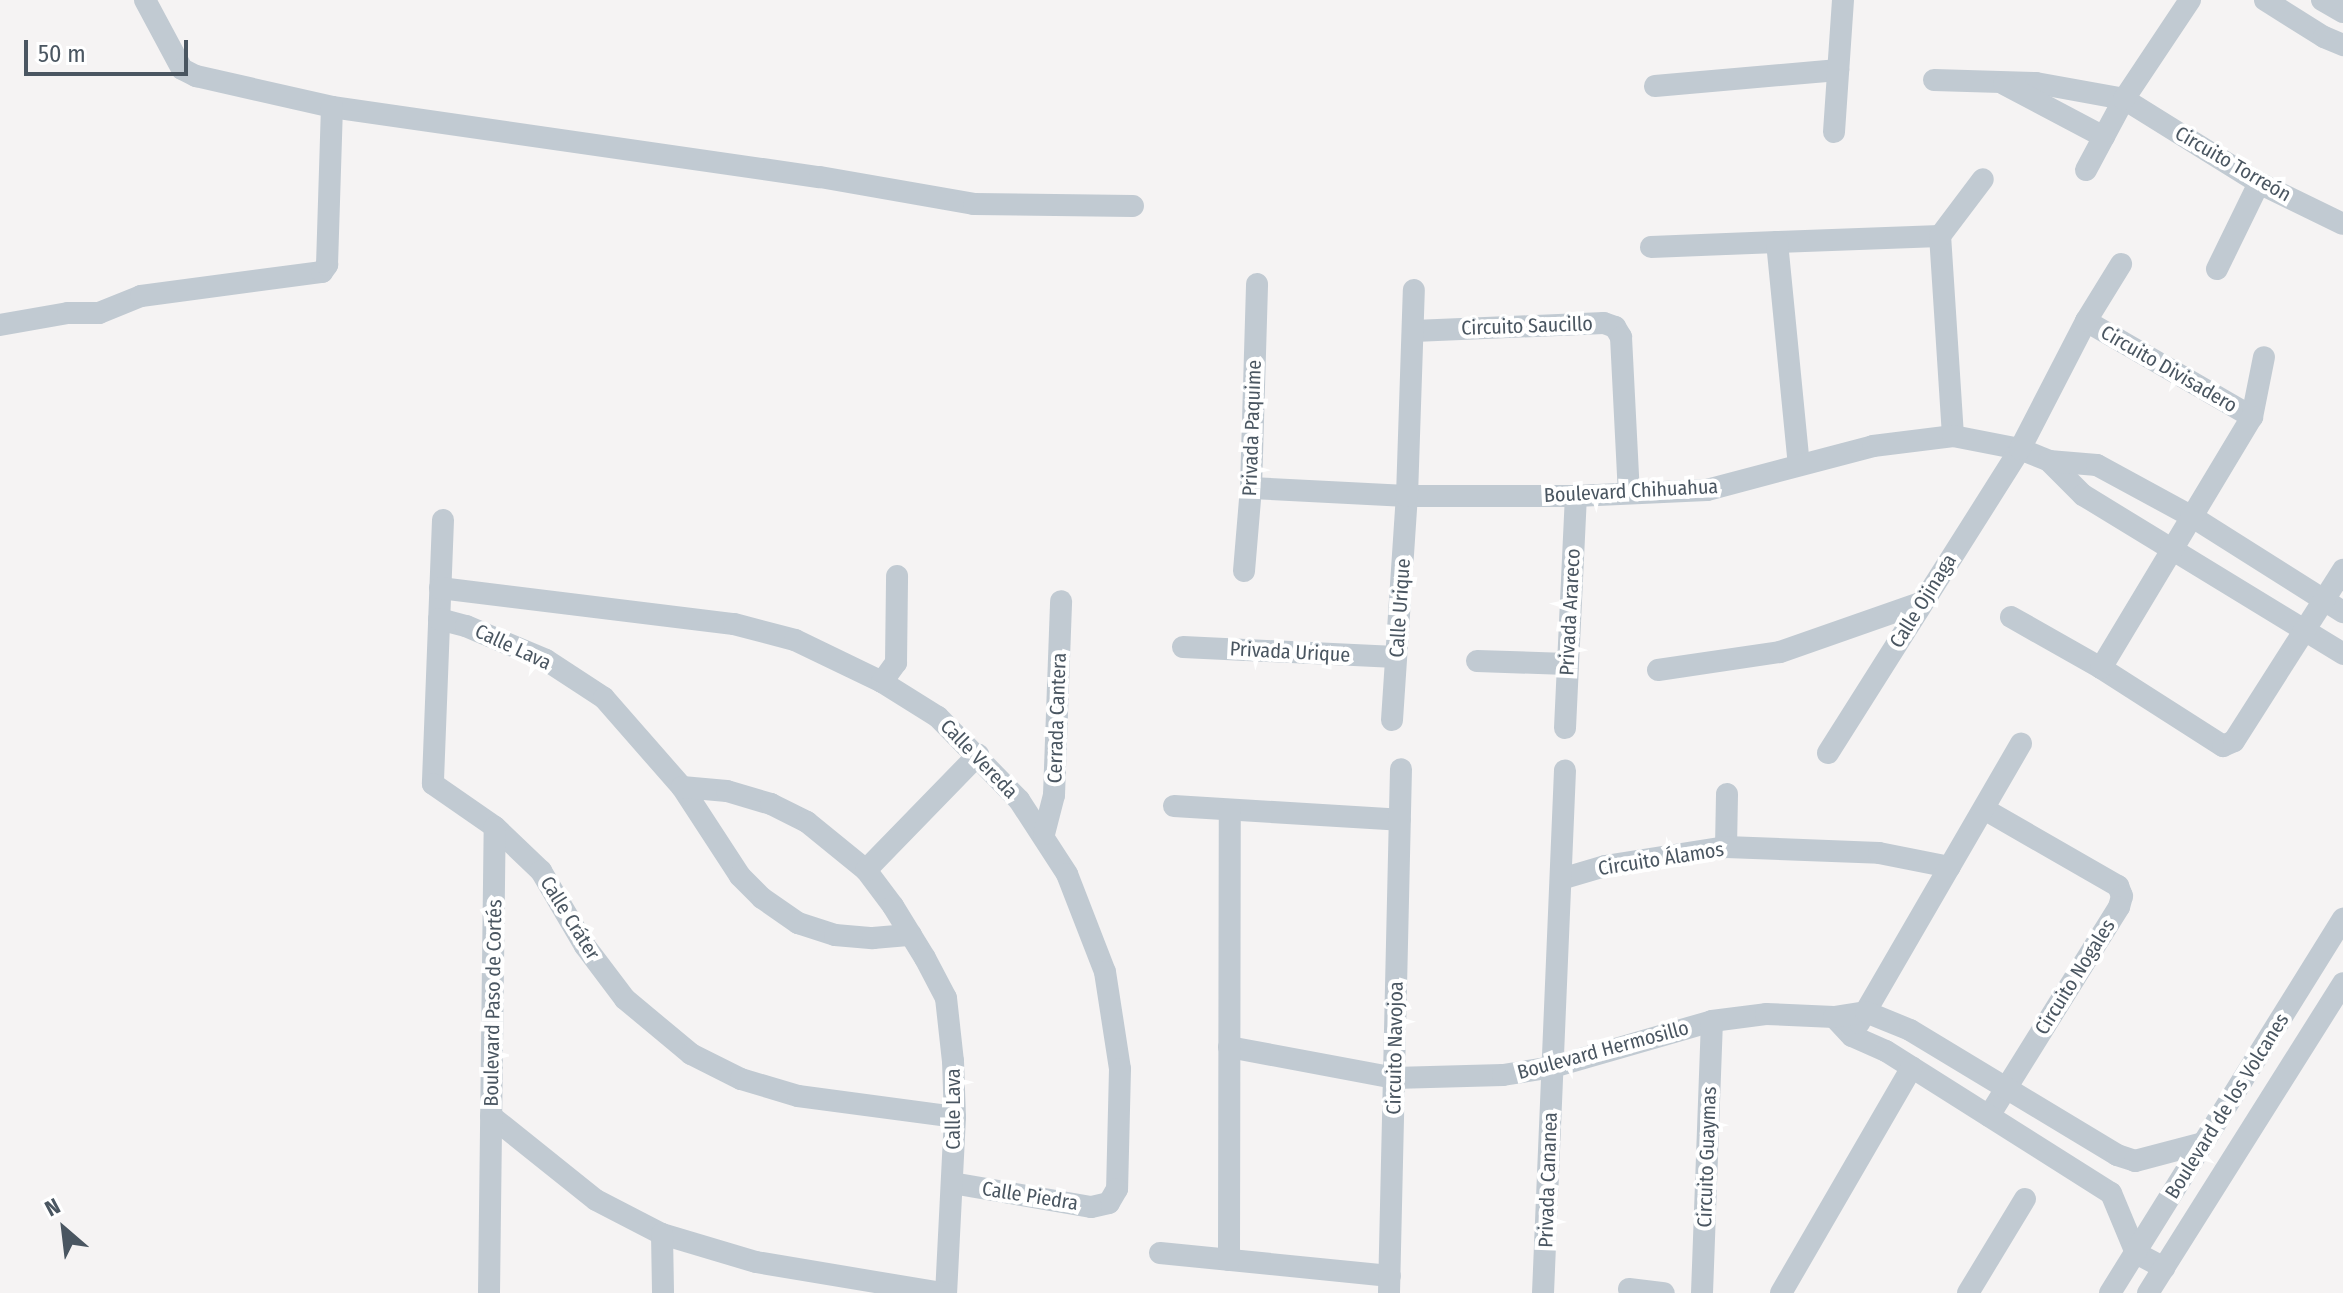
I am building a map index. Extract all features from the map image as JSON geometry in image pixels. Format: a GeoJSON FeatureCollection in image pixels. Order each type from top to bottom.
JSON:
{"type":"FeatureCollection","features":[{"type":"Feature","properties":{"kind":"street"},"geometry":{"type":"LineString","coordinates":[[145,0],[182,69],[196,76],[332,107],[820,177],[974,204],[1133,206]]}},
{"type":"Feature","properties":{"kind":"street"},"geometry":{"type":"LineString","coordinates":[[1834,132],[1843,0]]}},
{"type":"Feature","properties":{"kind":"street"},"geometry":{"type":"LineString","coordinates":[[2086,170],[2124,99],[2190,0]]}},
{"type":"Feature","properties":{"kind":"street"},"geometry":{"type":"LineString","coordinates":[[2265,0],[2343,45]]}},
{"type":"Feature","properties":{"kind":"street"},"geometry":{"type":"LineString","coordinates":[[2322,0],[2343,12]]}},
{"type":"Feature","properties":{"kind":"street"},"geometry":{"type":"LineString","coordinates":[[1655,86],[1838,70]]}},
{"type":"Feature","properties":{"kind":"street"},"geometry":{"type":"LineString","coordinates":[[1934,80],[2036,83],[2124,99]]}},
{"type":"Feature","properties":{"kind":"street"},"geometry":{"type":"LineString","coordinates":[[2003,84],[2104,137]]}},
{"type":"Feature","properties":{"kind":"street","name":"Circuito Torreón"},"geometry":{"type":"LineString","coordinates":[[2124,99],[2259,183],[2343,224]]}},
{"type":"Feature","properties":{"kind":"street"},"geometry":{"type":"LineString","coordinates":[[0,325],[68,313],[99,313],[141,296],[322,272],[327,265],[332,107]]}},
{"type":"Feature","properties":{"kind":"street"},"geometry":{"type":"LineString","coordinates":[[1953,436],[1940,236],[1983,179]]}},
{"type":"Feature","properties":{"kind":"street"},"geometry":{"type":"LineString","coordinates":[[2217,269],[2259,183]]}},
{"type":"Feature","properties":{"kind":"street"},"geometry":{"type":"LineString","coordinates":[[1651,247],[1940,236]]}},
{"type":"Feature","properties":{"kind":"street"},"geometry":{"type":"LineString","coordinates":[[1777,242],[1799,465]]}},
{"type":"Feature","properties":{"kind":"street","name":"Circuito Divisadero"},"geometry":{"type":"LineString","coordinates":[[2020,449],[2086,321],[2121,264]]}},
{"type":"Feature","properties":{"kind":"street","name":"Privada Paquime"},"geometry":{"type":"LineString","coordinates":[[1244,571],[1251,488],[1257,284]]}},
{"type":"Feature","properties":{"kind":"street"},"geometry":{"type":"LineString","coordinates":[[1407,496],[1414,290]]}},
{"type":"Feature","properties":{"kind":"street","name":"Circuito Divisadero"},"geometry":{"type":"LineString","coordinates":[[2086,321],[2252,417]]}},
{"type":"Feature","properties":{"kind":"street","name":"Circuito Saucillo"},"geometry":{"type":"LineString","coordinates":[[1414,331],[1604,323],[1615,327],[1621,337],[1629,493]]}},
{"type":"Feature","properties":{"kind":"street","name":"Circuito Divisadero"},"geometry":{"type":"LineString","coordinates":[[2101,668],[2252,417],[2264,357]]}},
{"type":"Feature","properties":{"kind":"street","name":"Boulevard Chihuahua"},"geometry":{"type":"LineString","coordinates":[[1251,488],[1407,496],[1576,496],[1707,490],[1873,446],[1953,436],[2020,449],[2049,461],[2097,465],[2191,516],[2334,606]]}},
{"type":"Feature","properties":{"kind":"street","name":"Calle Ojinaga"},"geometry":{"type":"LineString","coordinates":[[1828,753],[2020,449]]}},
{"type":"Feature","properties":{"kind":"street","name":"Boulevard Chihuahua"},"geometry":{"type":"LineString","coordinates":[[2049,461],[2083,495],[2343,654]]}},
{"type":"Feature","properties":{"kind":"street","name":"Calle Urique"},"geometry":{"type":"LineString","coordinates":[[1392,720],[1407,496]]}},
{"type":"Feature","properties":{"kind":"street","name":"Privada Arareco"},"geometry":{"type":"LineString","coordinates":[[1565,728],[1576,496]]}},
{"type":"Feature","properties":{"kind":"street","name":"Calle Cráter"},"geometry":{"type":"LineString","coordinates":[[443,520],[433,784],[495,827],[541,871],[585,946],[625,999],[691,1054],[741,1079],[798,1096],[955,1117]]}},
{"type":"Feature","properties":{"kind":"street"},"geometry":{"type":"LineString","coordinates":[[2011,617],[2101,668],[2223,746],[2234,741],[2306,630],[2334,606],[2343,570]]}},
{"type":"Feature","properties":{"kind":"street"},"geometry":{"type":"LineString","coordinates":[[882,682],[896,663],[897,576]]}},
{"type":"Feature","properties":{"kind":"street","name":"Calle Vereda"},"geometry":{"type":"LineString","coordinates":[[440,588],[734,624],[795,640],[882,682],[938,717],[1019,800],[1044,834],[1067,874],[1090,927],[1105,972],[1118,1037],[1117,1189],[1109,1203]]}},
{"type":"Feature","properties":{"kind":"street","name":"Cerrada Cantera"},"geometry":{"type":"LineString","coordinates":[[1044,834],[1054,795],[1061,601]]}},
{"type":"Feature","properties":{"kind":"street"},"geometry":{"type":"LineString","coordinates":[[1658,670],[1780,652],[1923,602]]}},
{"type":"Feature","properties":{"kind":"street","name":"Calle Lava"},"geometry":{"type":"LineString","coordinates":[[439,619],[466,626],[546,660],[604,698],[682,787],[740,876],[762,898],[798,923],[835,935],[873,938],[911,935]]}},
{"type":"Feature","properties":{"kind":"street","name":"Privada Urique"},"geometry":{"type":"LineString","coordinates":[[1183,647],[1396,657]]}},
{"type":"Feature","properties":{"kind":"street"},"geometry":{"type":"LineString","coordinates":[[1477,661],[1567,664]]}},
{"type":"Feature","properties":{"kind":"street"},"geometry":{"type":"LineString","coordinates":[[1852,1036],[2021,744]]}},
{"type":"Feature","properties":{"kind":"street"},"geometry":{"type":"LineString","coordinates":[[866,870],[978,755]]}},
{"type":"Feature","properties":{"kind":"street","name":"Circuito Navojoa"},"geometry":{"type":"LineString","coordinates":[[1160,1253],[1229,1260],[1390,1285],[1401,769]]}},
{"type":"Feature","properties":{"kind":"street"},"geometry":{"type":"LineString","coordinates":[[1553,1067],[1565,770]]}},
{"type":"Feature","properties":{"kind":"street","name":"Calle Lava"},"geometry":{"type":"LineString","coordinates":[[682,787],[727,791],[771,804],[807,822],[866,870],[911,935],[946,998],[955,1117],[944,1293]]}},
{"type":"Feature","properties":{"kind":"street"},"geometry":{"type":"LineString","coordinates":[[1726,847],[1727,794]]}},
{"type":"Feature","properties":{"kind":"street"},"geometry":{"type":"LineString","coordinates":[[1174,806],[1400,820]]}},
{"type":"Feature","properties":{"kind":"street","name":"Circuito Nogales"},"geometry":{"type":"LineString","coordinates":[[1984,809],[2118,886],[2122,896],[2119,907],[1989,1116]]}},
{"type":"Feature","properties":{"kind":"street"},"geometry":{"type":"LineString","coordinates":[[1229,1260],[1230,810]]}},
{"type":"Feature","properties":{"kind":"street","name":"Boulevard Paso de Cortés"},"geometry":{"type":"LineString","coordinates":[[495,827],[491,1116],[596,1200],[662,1234],[756,1262],[944,1293]]}},
{"type":"Feature","properties":{"kind":"street","name":"Circuito Álamos"},"geometry":{"type":"LineString","coordinates":[[1561,879],[1605,866],[1726,847],[1879,853],[1950,867]]}},
{"type":"Feature","properties":{"kind":"street","name":"Boulevard de los Volcanes"},"geometry":{"type":"LineString","coordinates":[[2110,1293],[2343,918]]}},
{"type":"Feature","properties":{"kind":"street","name":"Boulevard de los Volcanes"},"geometry":{"type":"LineString","coordinates":[[2148,1293],[2343,983]]}},
{"type":"Feature","properties":{"kind":"street"},"geometry":{"type":"LineString","coordinates":[[1866,1012],[1910,1030],[2006,1085],[2117,1155],[2135,1161],[2203,1143]]}},
{"type":"Feature","properties":{"kind":"street","name":"Boulevard Hermosillo"},"geometry":{"type":"LineString","coordinates":[[1229,1047],[1394,1078],[1503,1075],[1553,1067],[1712,1021],[1766,1014],[1834,1017],[1866,1012]]}},
{"type":"Feature","properties":{"kind":"street"},"geometry":{"type":"LineString","coordinates":[[1834,1017],[1852,1036],[1912,1067],[2111,1193],[2136,1253],[2164,1268]]}},
{"type":"Feature","properties":{"kind":"street","name":"Circuito Guaymas"},"geometry":{"type":"LineString","coordinates":[[1702,1293],[1712,1021]]}},
{"type":"Feature","properties":{"kind":"street","name":"Privada Cananea"},"geometry":{"type":"LineString","coordinates":[[1543,1293],[1553,1067]]}},
{"type":"Feature","properties":{"kind":"street"},"geometry":{"type":"LineString","coordinates":[[1781,1293],[1912,1067]]}},
{"type":"Feature","properties":{"kind":"street"},"geometry":{"type":"LineString","coordinates":[[489,1293],[491,1116]]}},
{"type":"Feature","properties":{"kind":"street"},"geometry":{"type":"LineString","coordinates":[[2111,1193],[2135,1161]]}},
{"type":"Feature","properties":{"kind":"street","name":"Calle Piedra"},"geometry":{"type":"LineString","coordinates":[[952,1183],[1091,1207],[1109,1203]]}},
{"type":"Feature","properties":{"kind":"street"},"geometry":{"type":"LineString","coordinates":[[1968,1293],[2025,1199]]}},
{"type":"Feature","properties":{"kind":"street"},"geometry":{"type":"LineString","coordinates":[[662,1234],[663,1293]]}},
{"type":"Feature","properties":{"kind":"street"},"geometry":{"type":"LineString","coordinates":[[1629,1289],[1664,1293]]}}]}
